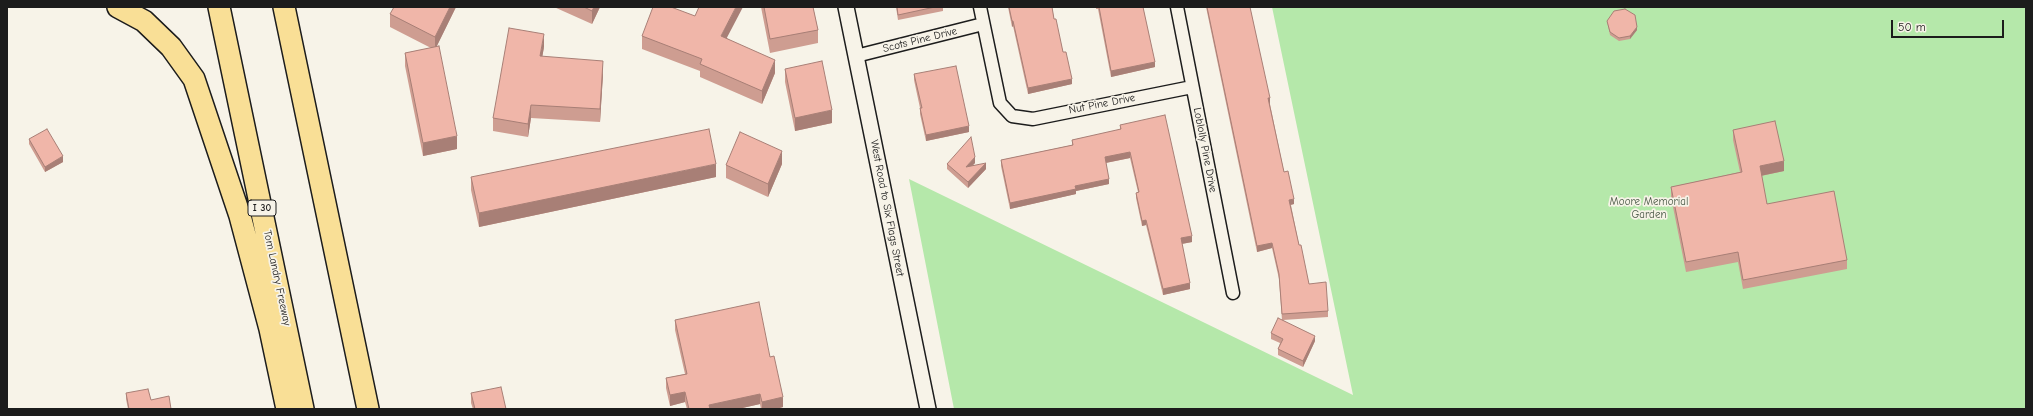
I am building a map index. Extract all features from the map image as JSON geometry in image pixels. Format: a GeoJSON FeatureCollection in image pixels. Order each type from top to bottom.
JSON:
{"type":"FeatureCollection","features":[{"type":"Feature","properties":{"kind":"highway"},"geometry":{"type":"LineString","coordinates":[[118,7],[144,21],[172,47],[194,79],[240,216],[270,329],[287,409]]}},
{"type":"Feature","properties":{"kind":"highway","name":"Tom Landry Freeway"},"geometry":{"type":"LineString","coordinates":[[219,7],[303,409]]}},
{"type":"Feature","properties":{"kind":"highway"},"geometry":{"type":"LineString","coordinates":[[284,7],[368,409]]}},
{"type":"Feature","properties":{"kind":"highway"},"geometry":{"type":"LineString","coordinates":[[293,7],[304,102]]}},
{"type":"Feature","properties":{"kind":"street","name":"West Road to Six Flags Street"},"geometry":{"type":"LineString","coordinates":[[846,7],[928,409]]}},
{"type":"Feature","properties":{"kind":"street"},"geometry":{"type":"LineString","coordinates":[[980,7],[983,24]]}},
{"type":"Feature","properties":{"kind":"street","name":"Loblolly Pine Drive"},"geometry":{"type":"LineString","coordinates":[[1177,7],[1233,293]]}},
{"type":"Feature","properties":{"kind":"street","name":"Scots Pine Drive"},"geometry":{"type":"LineString","coordinates":[[856,56],[983,24]]}},
{"type":"Feature","properties":{"kind":"street","name":"Nut Pine Drive"},"geometry":{"type":"LineString","coordinates":[[983,24],[1000,103],[1012,116],[1033,119],[1192,87]]}},
{"type":"Feature","properties":{"kind":"green space","name":"Moore Memorial Garden"},"geometry":{"type":"Polygon","coordinates":[[[1272,7],[2026,7],[2026,409],[954,409],[909,179],[1353,395],[1272,7]]]}},
{"type":"Feature","properties":{"kind":"building"},"geometry":{"type":"Polygon","coordinates":[[[394,7],[450,7],[435,37],[390,14],[394,7]]]}},
{"type":"Feature","properties":{"kind":"building"},"geometry":{"type":"Polygon","coordinates":[[[584,7],[594,7],[592,11],[584,7]]]}},
{"type":"Feature","properties":{"kind":"building"},"geometry":{"type":"Polygon","coordinates":[[[653,7],[671,7],[695,16],[699,7],[736,7],[721,36],[775,60],[762,91],[700,64],[702,59],[642,36],[653,7]]]}},
{"type":"Feature","properties":{"kind":"building"},"geometry":{"type":"Polygon","coordinates":[[[764,7],[813,7],[818,30],[770,39],[764,7]]]}},
{"type":"Feature","properties":{"kind":"building"},"geometry":{"type":"Polygon","coordinates":[[[897,7],[935,7],[898,15],[897,7]]]}},
{"type":"Feature","properties":{"kind":"building"},"geometry":{"type":"Polygon","coordinates":[[[1009,7],[1052,7],[1063,52],[1066,52],[1072,79],[1028,88],[1009,7]]]}},
{"type":"Feature","properties":{"kind":"building"},"geometry":{"type":"Polygon","coordinates":[[[1099,7],[1143,7],[1155,62],[1111,71],[1099,7]]]}},
{"type":"Feature","properties":{"kind":"building"},"geometry":{"type":"Polygon","coordinates":[[[1207,7],[1250,7],[1270,98],[1268,98],[1284,172],[1288,171],[1294,199],[1289,200],[1299,245],[1301,245],[1309,284],[1326,282],[1328,311],[1282,314],[1279,274],[1272,243],[1257,246],[1207,7]]]}},
{"type":"Feature","properties":{"kind":"building"},"geometry":{"type":"Polygon","coordinates":[[[1625,9],[1635,15],[1637,27],[1630,36],[1619,38],[1610,32],[1607,21],[1614,11],[1625,9]]]}},
{"type":"Feature","properties":{"kind":"building"},"geometry":{"type":"Polygon","coordinates":[[[509,28],[544,34],[540,56],[603,61],[600,109],[531,105],[528,124],[493,118],[509,28]]]}},
{"type":"Feature","properties":{"kind":"building"},"geometry":{"type":"Polygon","coordinates":[[[439,46],[457,136],[423,143],[405,53],[439,46]]]}},
{"type":"Feature","properties":{"kind":"building"},"geometry":{"type":"Polygon","coordinates":[[[822,61],[832,110],[795,118],[785,69],[822,61]]]}},
{"type":"Feature","properties":{"kind":"building"},"geometry":{"type":"Polygon","coordinates":[[[956,66],[969,126],[926,135],[920,108],[922,108],[914,74],[956,66]]]}},
{"type":"Feature","properties":{"kind":"building"},"geometry":{"type":"Polygon","coordinates":[[[1165,115],[1192,236],[1181,238],[1190,283],[1163,289],[1146,220],[1142,221],[1136,193],[1139,192],[1130,152],[1105,157],[1109,179],[1075,186],[1076,189],[1010,203],[1001,160],[1073,145],[1072,140],[1121,129],[1120,125],[1165,115]]]}},
{"type":"Feature","properties":{"kind":"building"},"geometry":{"type":"Polygon","coordinates":[[[1775,121],[1784,161],[1760,166],[1767,204],[1834,191],[1847,260],[1743,280],[1738,252],[1686,262],[1671,187],[1742,172],[1733,130],[1775,121]]]}},
{"type":"Feature","properties":{"kind":"building"},"geometry":{"type":"Polygon","coordinates":[[[47,129],[63,156],[45,167],[29,139],[47,129]]]}},
{"type":"Feature","properties":{"kind":"building"},"geometry":{"type":"Polygon","coordinates":[[[709,129],[716,164],[479,213],[471,177],[709,129]]]}},
{"type":"Feature","properties":{"kind":"building"},"geometry":{"type":"Polygon","coordinates":[[[740,132],[782,151],[768,184],[726,165],[740,132]]]}},
{"type":"Feature","properties":{"kind":"building"},"geometry":{"type":"Polygon","coordinates":[[[971,137],[975,157],[966,167],[986,163],[968,182],[947,164],[971,137]]]}},
{"type":"Feature","properties":{"kind":"building"},"geometry":{"type":"Polygon","coordinates":[[[759,302],[770,357],[774,356],[783,397],[762,402],[760,394],[709,405],[710,409],[689,409],[685,392],[670,395],[666,378],[687,374],[675,320],[759,302]]]}},
{"type":"Feature","properties":{"kind":"building"},"geometry":{"type":"Polygon","coordinates":[[[1278,318],[1315,336],[1303,361],[1278,349],[1283,339],[1271,333],[1278,318]]]}},
{"type":"Feature","properties":{"kind":"building"},"geometry":{"type":"Polygon","coordinates":[[[501,387],[506,409],[475,409],[471,393],[501,387]]]}},
{"type":"Feature","properties":{"kind":"building"},"geometry":{"type":"Polygon","coordinates":[[[148,389],[151,400],[169,396],[171,409],[129,409],[126,393],[148,389]]]}}]}
